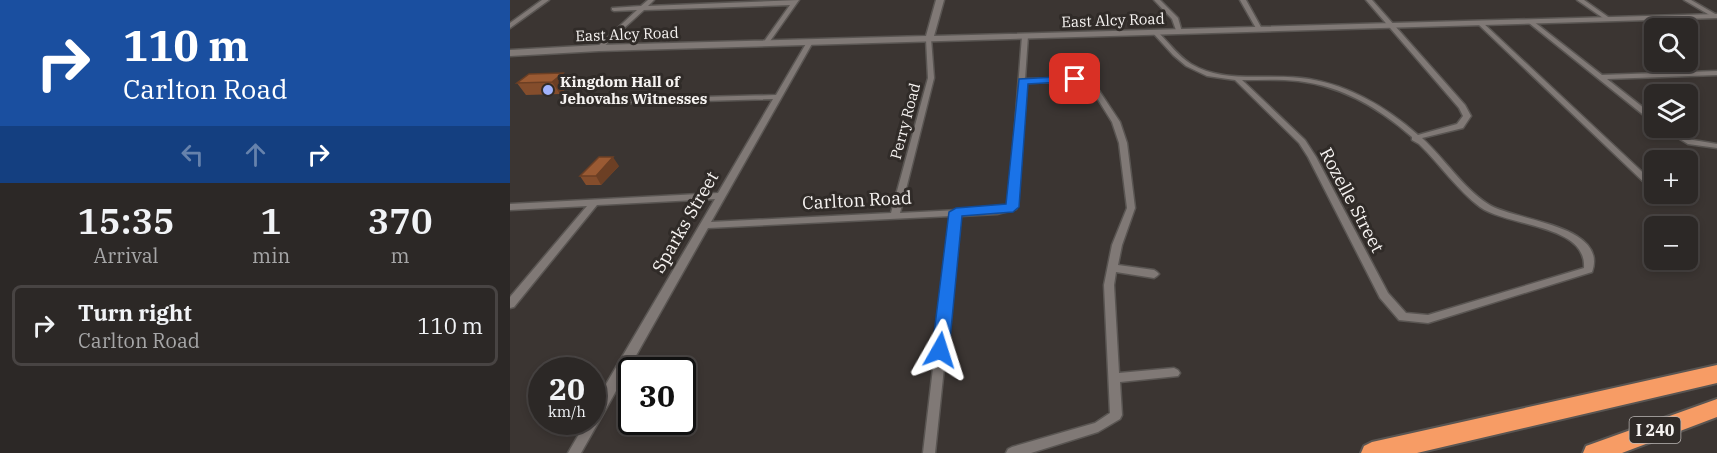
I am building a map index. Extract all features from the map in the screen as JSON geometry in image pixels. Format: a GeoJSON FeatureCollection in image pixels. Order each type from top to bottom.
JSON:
{"type":"FeatureCollection","features":[{"type":"Feature","properties":{"kind":"highway"},"geometry":{"type":"LineString","coordinates":[[1372,453],[1717,374]]}},
{"type":"Feature","properties":{"kind":"highway","name":"I 240"},"geometry":{"type":"LineString","coordinates":[[1594,453],[1717,408]]}},
{"type":"Feature","properties":{"kind":"street"},"geometry":{"type":"LineString","coordinates":[[510,26],[546,0]]}},
{"type":"Feature","properties":{"kind":"street"},"geometry":{"type":"LineString","coordinates":[[599,48],[651,0]]}},
{"type":"Feature","properties":{"kind":"street","name":"Perry Road"},"geometry":{"type":"LineString","coordinates":[[895,214],[931,78],[929,39],[940,0]]}},
{"type":"Feature","properties":{"kind":"street"},"geometry":{"type":"LineString","coordinates":[[1157,0],[1175,18],[1179,32]]}},
{"type":"Feature","properties":{"kind":"street"},"geometry":{"type":"LineString","coordinates":[[1243,0],[1258,29]]}},
{"type":"Feature","properties":{"kind":"street"},"geometry":{"type":"LineString","coordinates":[[1156,33],[1188,64],[1221,78],[1238,80],[1276,78],[1308,81],[1334,87],[1375,106],[1415,138],[1460,126],[1467,116],[1462,107],[1369,0]]}},
{"type":"Feature","properties":{"kind":"street"},"geometry":{"type":"LineString","coordinates":[[1580,0],[1608,19]]}},
{"type":"Feature","properties":{"kind":"street"},"geometry":{"type":"LineString","coordinates":[[1687,0],[1716,16]]}},
{"type":"Feature","properties":{"kind":"street"},"geometry":{"type":"LineString","coordinates":[[614,9],[795,2]]}},
{"type":"Feature","properties":{"kind":"street"},"geometry":{"type":"LineString","coordinates":[[766,43],[795,2]]}},
{"type":"Feature","properties":{"kind":"street","name":"East Alcy Road"},"geometry":{"type":"LineString","coordinates":[[510,53],[599,48],[1716,16]]}},
{"type":"Feature","properties":{"kind":"street"},"geometry":{"type":"LineString","coordinates":[[1531,22],[1644,111]]}},
{"type":"Feature","properties":{"kind":"street"},"geometry":{"type":"LineString","coordinates":[[1480,23],[1644,178]]}},
{"type":"Feature","properties":{"kind":"street"},"geometry":{"type":"LineString","coordinates":[[1012,453],[1098,427],[1116,415],[1109,285],[1117,246],[1131,208],[1128,171],[1116,122],[1092,84],[1085,79],[1023,81],[1025,36]]}},
{"type":"Feature","properties":{"kind":"street","name":"Sparks Street"},"geometry":{"type":"LineString","coordinates":[[606,396],[810,42]]}},
{"type":"Feature","properties":{"kind":"street"},"geometry":{"type":"LineString","coordinates":[[1600,77],[1717,73]]}},
{"type":"Feature","properties":{"kind":"street","name":"Rozelle Street"},"geometry":{"type":"LineString","coordinates":[[1238,80],[1302,142],[1384,296],[1403,317],[1428,319],[1589,270],[1589,256],[1577,240],[1554,229],[1495,213],[1479,202],[1436,155],[1415,138]]}},
{"type":"Feature","properties":{"kind":"street","name":"Carlton Road"},"geometry":{"type":"LineString","coordinates":[[704,225],[1013,207],[1023,81]]}},
{"type":"Feature","properties":{"kind":"street"},"geometry":{"type":"LineString","coordinates":[[596,102],[777,97]]}},
{"type":"Feature","properties":{"kind":"street"},"geometry":{"type":"LineString","coordinates":[[1684,138],[1691,142],[1717,146]]}},
{"type":"Feature","properties":{"kind":"street"},"geometry":{"type":"LineString","coordinates":[[510,207],[721,196]]}},
{"type":"Feature","properties":{"kind":"street"},"geometry":{"type":"LineString","coordinates":[[510,304],[592,204]]}},
{"type":"Feature","properties":{"kind":"street"},"geometry":{"type":"LineString","coordinates":[[929,453],[956,212]]}},
{"type":"Feature","properties":{"kind":"street"},"geometry":{"type":"LineString","coordinates":[[1113,268],[1154,274]]}},
{"type":"Feature","properties":{"kind":"street"},"geometry":{"type":"LineString","coordinates":[[1114,378],[1174,374]]}},
{"type":"Feature","properties":{"kind":"street","name":"Sparks Street"},"geometry":{"type":"LineString","coordinates":[[574,453],[584,435]]}},
{"type":"Feature","properties":{"kind":"building"},"geometry":{"type":"Polygon","coordinates":[[[563,73],[552,82],[517,83],[529,74],[563,73]]]}},
{"type":"Feature","properties":{"kind":"building"},"geometry":{"type":"Polygon","coordinates":[[[599,157],[613,157],[596,176],[580,176],[599,157]]]}},
{"type":"Feature","properties":{"kind":"place","name":"Kingdom Hall of Jehovahs Witnesses"},"geometry":{"type":"Point","coordinates":[548,90]}},
{"type":"Feature","properties":{"kind":"route"},"geometry":{"type":"LineString","coordinates":[[940,350],[956,212],[1013,207],[1023,81],[1075,79]]}}]}
